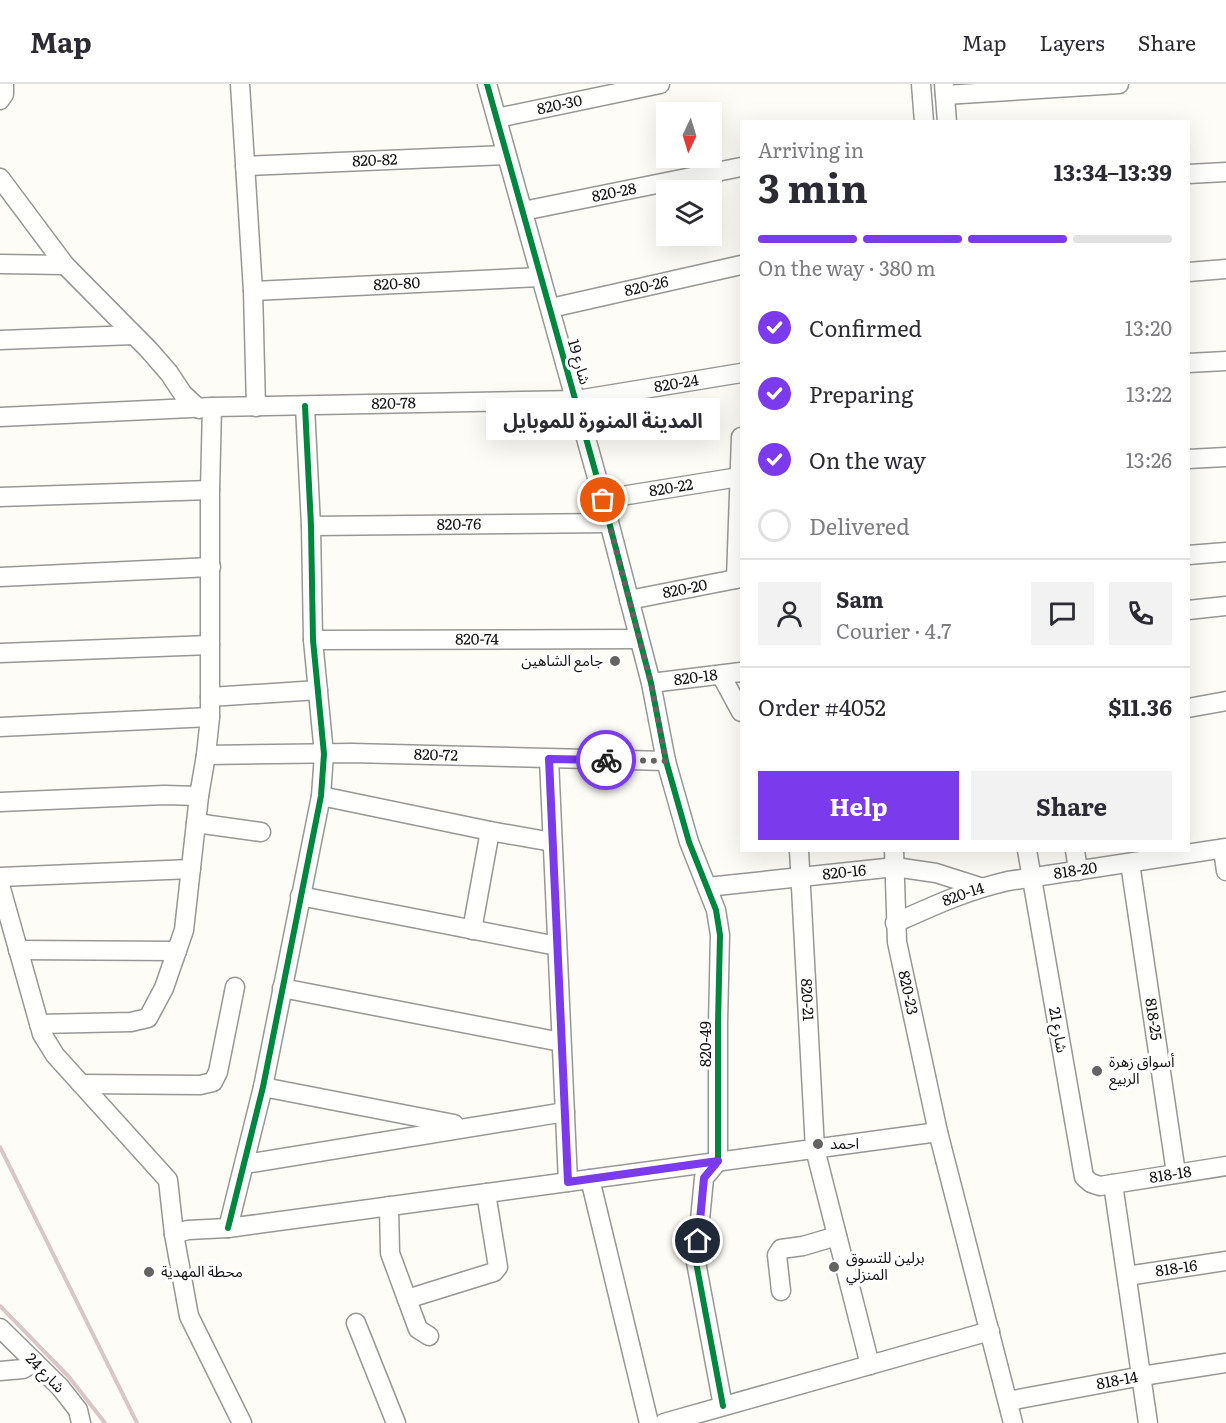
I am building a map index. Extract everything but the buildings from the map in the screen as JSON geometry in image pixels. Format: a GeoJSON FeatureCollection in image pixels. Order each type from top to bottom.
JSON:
{"type":"FeatureCollection","features":[{"type":"Feature","properties":{"kind":"street"},"geometry":{"type":"LineString","coordinates":[[0,99],[4,94],[4,84]]}},
{"type":"Feature","properties":{"kind":"street"},"geometry":{"type":"LineString","coordinates":[[240,84],[253,291],[256,407]]}},
{"type":"Feature","properties":{"kind":"street","name":"شارع 19"},"geometry":{"type":"LineString","coordinates":[[487,84],[577,400],[651,683]]}},
{"type":"Feature","properties":{"kind":"street","name":"820-30"},"geometry":{"type":"LineString","coordinates":[[496,118],[660,84]]}},
{"type":"Feature","properties":{"kind":"street"},"geometry":{"type":"LineString","coordinates":[[921,84],[924,120]]}},
{"type":"Feature","properties":{"kind":"street"},"geometry":{"type":"LineString","coordinates":[[946,120],[944,89],[1119,84]]}},
{"type":"Feature","properties":{"kind":"street","name":"820-82"},"geometry":{"type":"LineString","coordinates":[[245,166],[506,155]]}},
{"type":"Feature","properties":{"kind":"street","name":"820-28"},"geometry":{"type":"LineString","coordinates":[[523,211],[740,167]]}},
{"type":"Feature","properties":{"kind":"street"},"geometry":{"type":"LineString","coordinates":[[1190,174],[1226,172]]}},
{"type":"Feature","properties":{"kind":"street"},"geometry":{"type":"LineString","coordinates":[[0,178],[65,265],[169,373],[183,394],[205,408],[210,490],[210,717],[184,930],[164,988],[148,1017],[131,1022],[39,1024]]}},
{"type":"Feature","properties":{"kind":"street"},"geometry":{"type":"LineString","coordinates":[[0,264],[65,265]]}},
{"type":"Feature","properties":{"kind":"street","name":"820-26"},"geometry":{"type":"LineString","coordinates":[[551,308],[740,265]]}},
{"type":"Feature","properties":{"kind":"street"},"geometry":{"type":"LineString","coordinates":[[1190,272],[1226,269]]}},
{"type":"Feature","properties":{"kind":"street","name":"820-80"},"geometry":{"type":"LineString","coordinates":[[253,291],[541,277]]}},
{"type":"Feature","properties":{"kind":"street"},"geometry":{"type":"LineString","coordinates":[[0,340],[134,335]]}},
{"type":"Feature","properties":{"kind":"street"},"geometry":{"type":"LineString","coordinates":[[1190,363],[1226,361]]}},
{"type":"Feature","properties":{"kind":"street","name":"820-24"},"geometry":{"type":"LineString","coordinates":[[577,400],[740,373]]}},
{"type":"Feature","properties":{"kind":"street","name":"820-78"},"geometry":{"type":"LineString","coordinates":[[0,417],[205,408],[577,400]]}},
{"type":"Feature","properties":{"kind":"street"},"geometry":{"type":"LineString","coordinates":[[228,1228],[263,1087],[321,796],[324,754],[313,640],[311,526],[305,406]]}},
{"type":"Feature","properties":{"kind":"street"},"geometry":{"type":"LineString","coordinates":[[739,578],[740,457]]}},
{"type":"Feature","properties":{"kind":"street"},"geometry":{"type":"LineString","coordinates":[[1190,459],[1226,457]]}},
{"type":"Feature","properties":{"kind":"street","name":"820-22"},"geometry":{"type":"LineString","coordinates":[[603,500],[739,477]]}},
{"type":"Feature","properties":{"kind":"street"},"geometry":{"type":"LineString","coordinates":[[0,497],[210,490]]}},
{"type":"Feature","properties":{"kind":"street","name":"820-76"},"geometry":{"type":"LineString","coordinates":[[311,526],[609,523]]}},
{"type":"Feature","properties":{"kind":"street"},"geometry":{"type":"LineString","coordinates":[[1190,555],[1226,552]]}},
{"type":"Feature","properties":{"kind":"street"},"geometry":{"type":"LineString","coordinates":[[0,577],[211,567]]}},
{"type":"Feature","properties":{"kind":"street","name":"820-20"},"geometry":{"type":"LineString","coordinates":[[629,600],[739,578]]}},
{"type":"Feature","properties":{"kind":"street"},"geometry":{"type":"LineString","coordinates":[[1190,610],[1226,606]]}},
{"type":"Feature","properties":{"kind":"street","name":"820-74"},"geometry":{"type":"LineString","coordinates":[[313,640],[638,639]]}},
{"type":"Feature","properties":{"kind":"street"},"geometry":{"type":"LineString","coordinates":[[0,653],[210,645]]}},
{"type":"Feature","properties":{"kind":"street","name":"820-18"},"geometry":{"type":"LineString","coordinates":[[651,683],[740,672]]}},
{"type":"Feature","properties":{"kind":"street"},"geometry":{"type":"LineString","coordinates":[[721,675],[740,710]]}},
{"type":"Feature","properties":{"kind":"street","name":"820-49"},"geometry":{"type":"LineString","coordinates":[[651,683],[666,761],[689,842],[716,910],[720,935],[718,1161]]}},
{"type":"Feature","properties":{"kind":"street"},"geometry":{"type":"LineString","coordinates":[[210,697],[318,690]]}},
{"type":"Feature","properties":{"kind":"street"},"geometry":{"type":"LineString","coordinates":[[1190,708],[1226,701]]}},
{"type":"Feature","properties":{"kind":"street"},"geometry":{"type":"LineString","coordinates":[[0,728],[210,717]]}},
{"type":"Feature","properties":{"kind":"street","name":"820-72"},"geometry":{"type":"LineString","coordinates":[[206,755],[352,753],[666,761]]}},
{"type":"Feature","properties":{"kind":"street"},"geometry":{"type":"LineString","coordinates":[[549,759],[568,1182]]}},
{"type":"Feature","properties":{"kind":"street"},"geometry":{"type":"LineString","coordinates":[[0,802],[199,796]]}},
{"type":"Feature","properties":{"kind":"street"},"geometry":{"type":"LineString","coordinates":[[321,796],[552,842]]}},
{"type":"Feature","properties":{"kind":"street"},"geometry":{"type":"LineString","coordinates":[[196,823],[261,832]]}},
{"type":"Feature","properties":{"kind":"street"},"geometry":{"type":"LineString","coordinates":[[472,930],[490,831]]}},
{"type":"Feature","properties":{"kind":"street"},"geometry":{"type":"LineString","coordinates":[[1224,849],[1226,871]]}},
{"type":"Feature","properties":{"kind":"street","name":"818-20"},"geometry":{"type":"LineString","coordinates":[[1190,852],[1224,849]]}},
{"type":"Feature","properties":{"kind":"street","name":"820-21"},"geometry":{"type":"LineString","coordinates":[[799,852],[815,1149],[870,1365]]}},
{"type":"Feature","properties":{"kind":"street","name":"شارع 21"},"geometry":{"type":"LineString","coordinates":[[1027,852],[1082,1172],[1091,1183],[1113,1184]]}},
{"type":"Feature","properties":{"kind":"street"},"geometry":{"type":"LineString","coordinates":[[1075,852],[1078,871]]}},
{"type":"Feature","properties":{"kind":"street","name":"818-20"},"geometry":{"type":"LineString","coordinates":[[1032,877],[1130,863],[1178,853]]}},
{"type":"Feature","properties":{"kind":"street","name":"820-16"},"geometry":{"type":"LineString","coordinates":[[707,887],[802,877],[895,859],[980,887]]}},
{"type":"Feature","properties":{"kind":"street","name":"820-23"},"geometry":{"type":"LineString","coordinates":[[895,859],[897,942],[938,1132],[1008,1401],[1010,1422]]}},
{"type":"Feature","properties":{"kind":"street","name":"818-25"},"geometry":{"type":"LineString","coordinates":[[1130,863],[1176,1173]]}},
{"type":"Feature","properties":{"kind":"street"},"geometry":{"type":"LineString","coordinates":[[0,877],[191,869]]}},
{"type":"Feature","properties":{"kind":"street","name":"820-14"},"geometry":{"type":"LineString","coordinates":[[895,923],[958,894],[980,887],[1032,877]]}},
{"type":"Feature","properties":{"kind":"street"},"geometry":{"type":"LineString","coordinates":[[0,885],[42,1035],[55,1055],[168,1180],[174,1234],[189,1316],[242,1423]]}},
{"type":"Feature","properties":{"kind":"street"},"geometry":{"type":"LineString","coordinates":[[300,897],[557,946]]}},
{"type":"Feature","properties":{"kind":"street"},"geometry":{"type":"LineString","coordinates":[[18,950],[177,951]]}},
{"type":"Feature","properties":{"kind":"street"},"geometry":{"type":"LineString","coordinates":[[81,1084],[200,1085],[213,1082],[218,1072],[235,987]]}},
{"type":"Feature","properties":{"kind":"street"},"geometry":{"type":"LineString","coordinates":[[282,988],[561,1042]]}},
{"type":"Feature","properties":{"kind":"street"},"geometry":{"type":"LineString","coordinates":[[263,1087],[467,1126]]}},
{"type":"Feature","properties":{"kind":"street"},"geometry":{"type":"LineString","coordinates":[[245,1164],[467,1126],[565,1112]]}},
{"type":"Feature","properties":{"kind":"street"},"geometry":{"type":"LineString","coordinates":[[174,1234],[188,1230],[228,1228],[938,1132]]}},
{"type":"Feature","properties":{"kind":"street"},"geometry":{"type":"LineString","coordinates":[[718,1161],[704,1178],[696,1262],[723,1406]]}},
{"type":"Feature","properties":{"kind":"street","name":"818-18"},"geometry":{"type":"LineString","coordinates":[[1113,1184],[1226,1166]]}},
{"type":"Feature","properties":{"kind":"street"},"geometry":{"type":"LineString","coordinates":[[590,1179],[648,1423]]}},
{"type":"Feature","properties":{"kind":"street"},"geometry":{"type":"LineString","coordinates":[[1113,1184],[1143,1376],[1148,1423]]}},
{"type":"Feature","properties":{"kind":"street"},"geometry":{"type":"LineString","coordinates":[[406,1299],[494,1272],[498,1267],[486,1193]]}},
{"type":"Feature","properties":{"kind":"street"},"geometry":{"type":"LineString","coordinates":[[389,1206],[390,1253],[418,1329],[429,1336]]}},
{"type":"Feature","properties":{"kind":"street"},"geometry":{"type":"LineString","coordinates":[[781,1291],[777,1255],[781,1249],[803,1246],[837,1236]]}},
{"type":"Feature","properties":{"kind":"street","name":"818-16"},"geometry":{"type":"LineString","coordinates":[[1127,1276],[1226,1262]]}},
{"type":"Feature","properties":{"kind":"street"},"geometry":{"type":"LineString","coordinates":[[356,1323],[396,1423]]}},
{"type":"Feature","properties":{"kind":"street","name":"شارع 24"},"geometry":{"type":"LineString","coordinates":[[0,1328],[66,1394],[78,1410],[81,1423]]}},
{"type":"Feature","properties":{"kind":"street"},"geometry":{"type":"LineString","coordinates":[[664,1423],[990,1331]]}},
{"type":"Feature","properties":{"kind":"street"},"geometry":{"type":"LineString","coordinates":[[0,1371],[23,1369],[35,1362]]}},
{"type":"Feature","properties":{"kind":"street","name":"818-14"},"geometry":{"type":"LineString","coordinates":[[1008,1401],[1226,1363]]}},
{"type":"Feature","properties":{"kind":"railway"},"geometry":{"type":"LineString","coordinates":[[0,1147],[137,1423]]}},
{"type":"Feature","properties":{"kind":"railway"},"geometry":{"type":"LineString","coordinates":[[0,1306],[69,1377],[105,1423]]}},
{"type":"Feature","properties":{"kind":"cycle path"},"geometry":{"type":"LineString","coordinates":[[487,84],[603,499],[651,683],[666,761],[689,842],[716,910],[720,935],[718,1161],[704,1178],[696,1262],[723,1406]]}},
{"type":"Feature","properties":{"kind":"cycle path"},"geometry":{"type":"LineString","coordinates":[[228,1228],[263,1087],[321,796],[324,754],[313,640],[311,526],[305,406]]}},
{"type":"Feature","properties":{"kind":"way so far"},"geometry":{"type":"LineString","coordinates":[[603,500],[651,683],[666,761],[606,760]]}},
{"type":"Feature","properties":{"kind":"place","name":"المدينة المنورة للموبايل"},"geometry":{"type":"Point","coordinates":[603,500]}},
{"type":"Feature","properties":{"kind":"place","name":"جامع الشاهين"},"geometry":{"type":"Point","coordinates":[615,661]}},
{"type":"Feature","properties":{"kind":"place","name":"أسواق زهرة الربيع"},"geometry":{"type":"Point","coordinates":[1097,1071]}},
{"type":"Feature","properties":{"kind":"place","name":"احمد"},"geometry":{"type":"Point","coordinates":[818,1144]}},
{"type":"Feature","properties":{"kind":"place","name":"برلين للتسوق المنزلي"},"geometry":{"type":"Point","coordinates":[834,1267]}},
{"type":"Feature","properties":{"kind":"place","name":"محطة المهدية"},"geometry":{"type":"Point","coordinates":[149,1272]}},
{"type":"Feature","properties":{"kind":"route"},"geometry":{"type":"LineString","coordinates":[[606,760],[549,759],[568,1182],[718,1161],[704,1178],[698,1241]]}}]}
